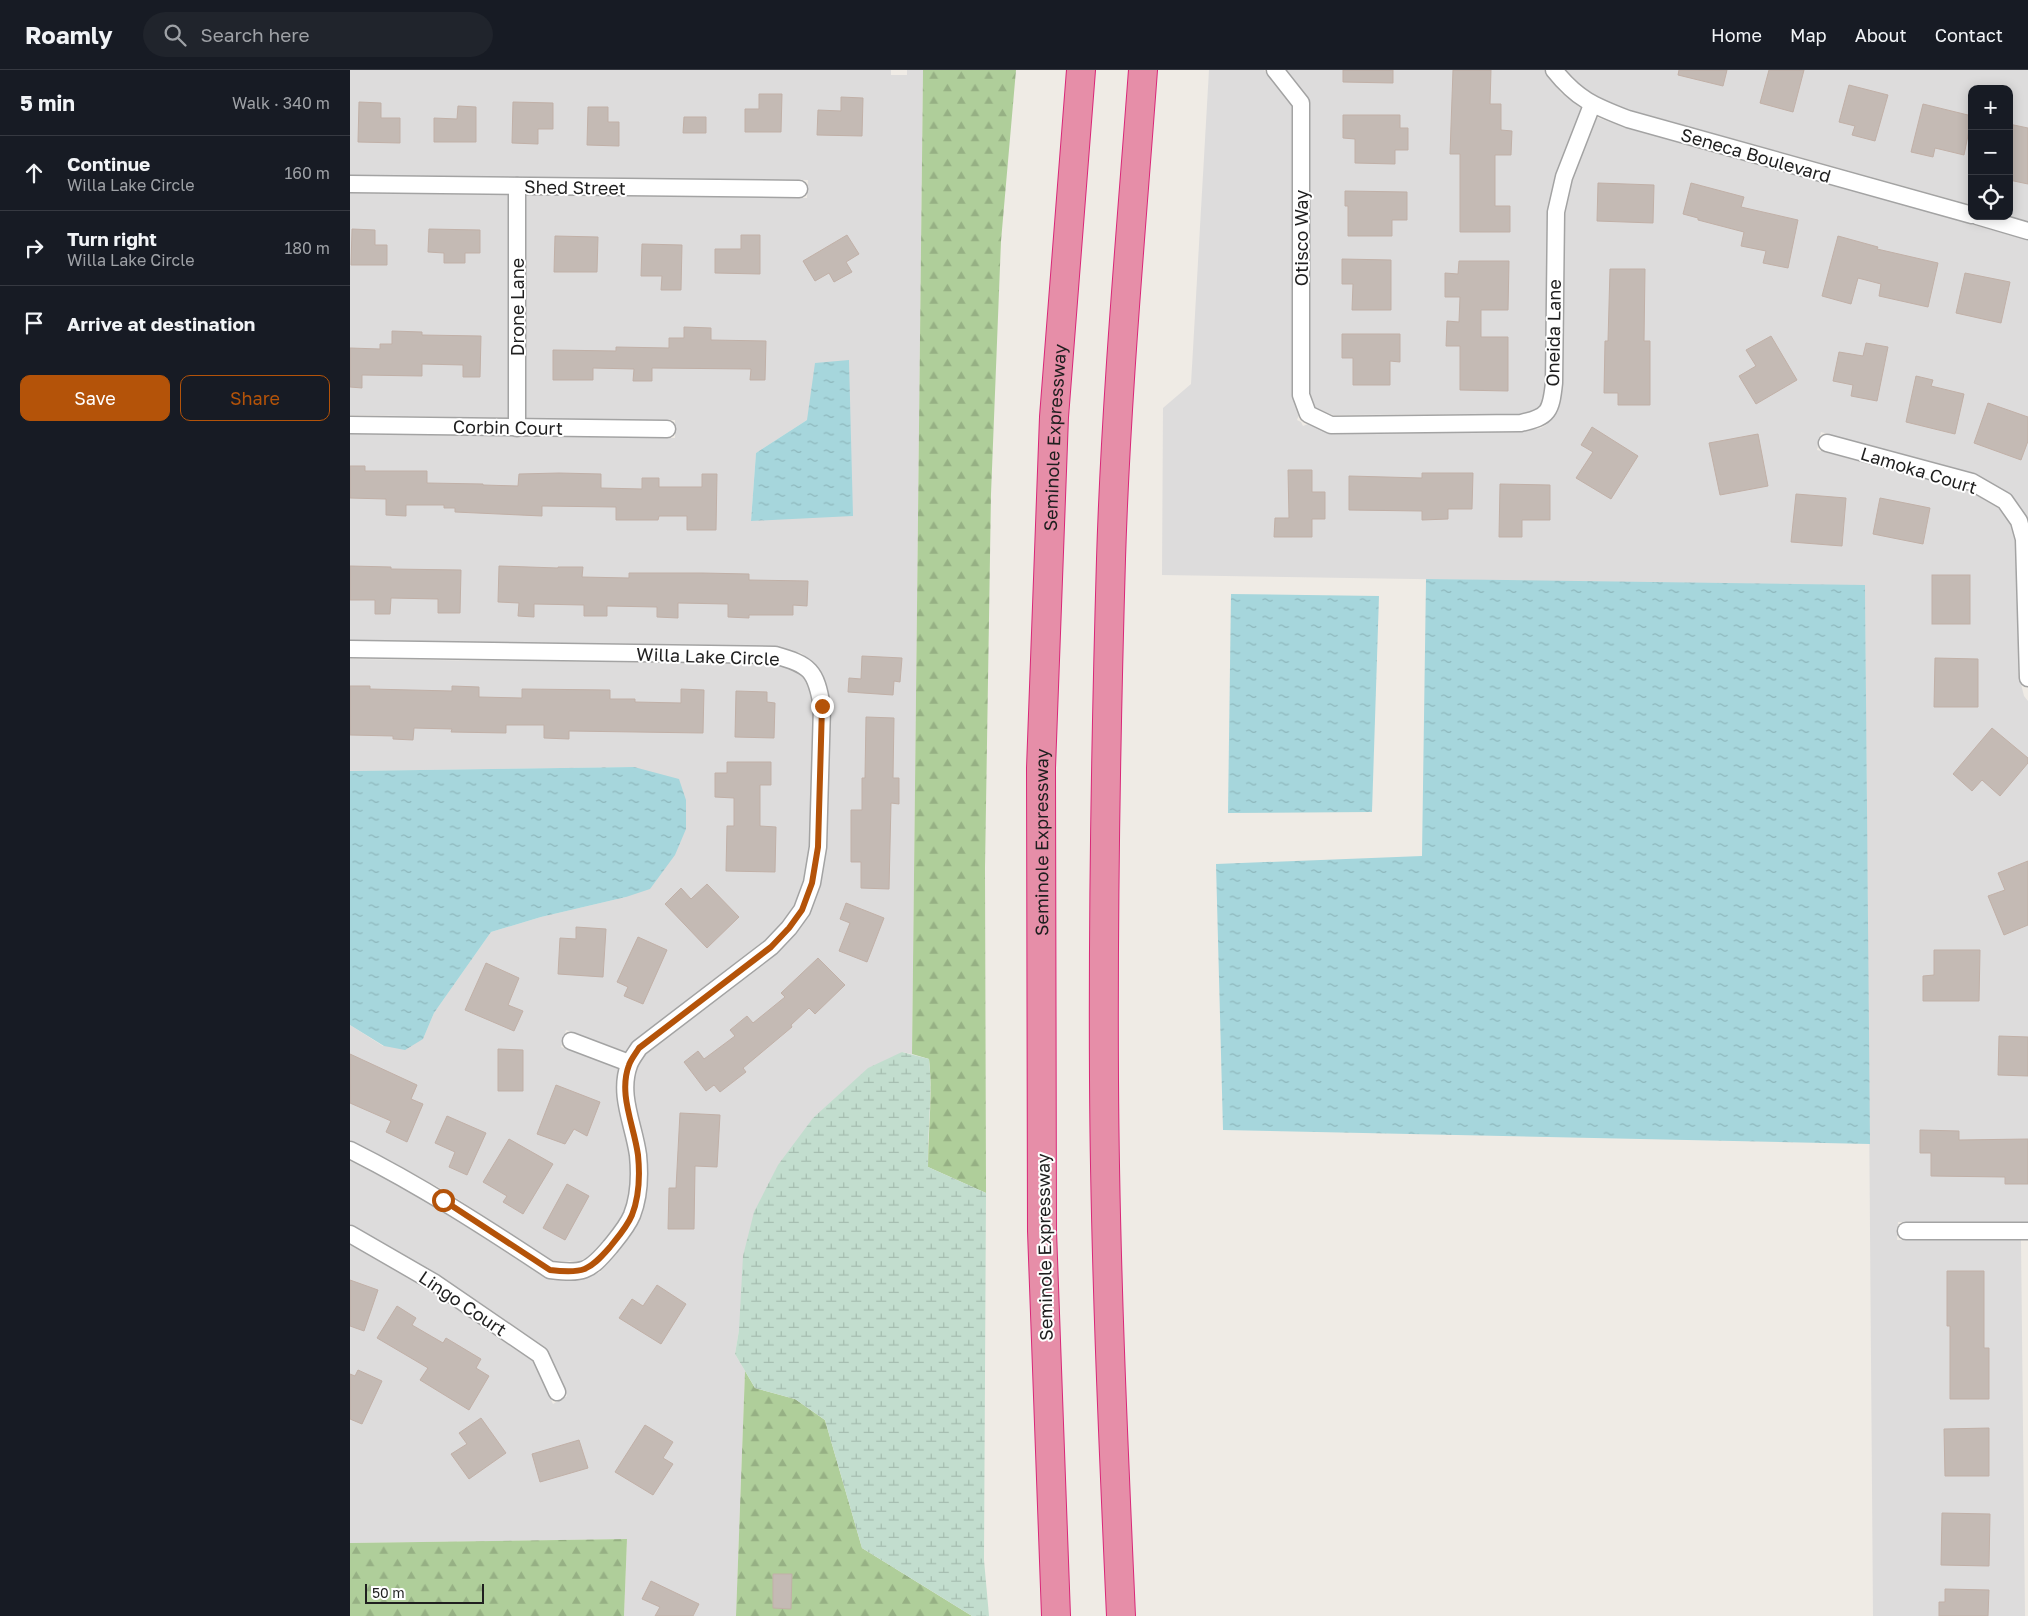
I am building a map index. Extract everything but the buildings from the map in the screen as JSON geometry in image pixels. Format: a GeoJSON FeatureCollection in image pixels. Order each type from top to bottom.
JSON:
{"type":"FeatureCollection","features":[{"type":"Feature","properties":{"kind":"highway","name":"Seminole Expressway"},"geometry":{"type":"LineString","coordinates":[[1056,1616],[1042,1231],[1041,768],[1054,417],[1081,70]]}},
{"type":"Feature","properties":{"kind":"highway"},"geometry":{"type":"LineString","coordinates":[[1121,1616],[1111,1398],[1104,1082],[1106,785],[1112,556],[1118,420],[1143,70]]}},
{"type":"Feature","properties":{"kind":"street","name":"Otisco Way"},"geometry":{"type":"LineString","coordinates":[[1275,70],[1301,103],[1301,395],[1308,414]]}},
{"type":"Feature","properties":{"kind":"street","name":"Seneca Boulevard"},"geometry":{"type":"LineString","coordinates":[[1554,70],[1567,87],[1592,105],[1628,119],[1968,214]]}},
{"type":"Feature","properties":{"kind":"street","name":"Oneida Lane"},"geometry":{"type":"LineString","coordinates":[[1308,414],[1332,425],[1520,423],[1540,418],[1552,404],[1554,383],[1556,212],[1564,177],[1592,105]]}},
{"type":"Feature","properties":{"kind":"street","name":"Shed Street"},"geometry":{"type":"LineString","coordinates":[[350,184],[799,189]]}},
{"type":"Feature","properties":{"kind":"street","name":"Drone Lane"},"geometry":{"type":"LineString","coordinates":[[517,186],[517,428]]}},
{"type":"Feature","properties":{"kind":"street"},"geometry":{"type":"LineString","coordinates":[[1992,220],[2028,230]]}},
{"type":"Feature","properties":{"kind":"street","name":"Corbin Court"},"geometry":{"type":"LineString","coordinates":[[350,425],[667,430]]}},
{"type":"Feature","properties":{"kind":"street","name":"Lamoka Court"},"geometry":{"type":"LineString","coordinates":[[1827,443],[1972,482],[2005,502],[2019,521],[2024,538],[2028,678]]}},
{"type":"Feature","properties":{"kind":"street","name":"Willa Lake Circle"},"geometry":{"type":"LineString","coordinates":[[350,649],[775,655],[799,662],[812,673],[819,690],[822,706],[818,847],[812,883],[802,910],[789,928],[771,947],[639,1048],[629,1063]]}},
{"type":"Feature","properties":{"kind":"street"},"geometry":{"type":"LineString","coordinates":[[350,1150],[443,1200],[550,1270],[567,1272],[594,1265],[620,1234],[631,1216],[638,1191],[638,1155],[626,1100],[626,1078],[629,1063],[571,1041]]}},
{"type":"Feature","properties":{"kind":"street"},"geometry":{"type":"LineString","coordinates":[[1906,1231],[2028,1231]]}},
{"type":"Feature","properties":{"kind":"street","name":"Lingo Court"},"geometry":{"type":"LineString","coordinates":[[350,1234],[435,1283],[540,1355],[556,1392]]}},
{"type":"Feature","properties":{"kind":"shaded area"},"geometry":{"type":"Polygon","coordinates":[[[350,70],[891,70],[891,75],[907,75],[907,70],[923,70],[912,1054],[902,1052],[739,1330],[735,1354],[745,1371],[736,1616],[624,1616],[627,1539],[350,1543],[350,1245],[431,1291],[534,1362],[553,1404],[567,1396],[545,1347],[439,1275],[350,1224],[350,1161],[439,1209],[546,1278],[568,1281],[583,1279],[600,1272],[627,1240],[639,1219],[646,1194],[646,1153],[634,1099],[634,1079],[637,1067],[645,1055],[776,953],[796,934],[810,914],[820,884],[826,848],[830,707],[827,686],[817,666],[801,653],[775,646],[350,640],[350,434],[675,438],[675,420],[525,419],[525,195],[807,198],[808,180],[350,175],[350,70]],[[807,420],[756,453],[751,521],[807,420]]]}},
{"type":"Feature","properties":{"kind":"shaded area"},"geometry":{"type":"Polygon","coordinates":[[[1209,70],[1264,70],[1293,107],[1292,395],[1299,415],[1297,420],[1303,426],[1308,424],[1332,434],[1521,432],[1541,428],[1546,425],[1560,405],[1562,384],[1564,213],[1572,180],[1596,117],[1626,128],[2028,240],[2028,523],[2025,515],[2009,493],[1974,473],[1821,432],[1817,450],[1969,491],[2000,509],[2012,525],[2016,540],[2019,676],[2024,696],[2028,701],[2028,1222],[1898,1222],[1897,1240],[2021,1240],[2025,1616],[1873,1616],[1865,586],[1162,575],[1163,408],[1191,384],[1209,70]]]}},
{"type":"Feature","properties":{"kind":"shaded area"},"geometry":{"type":"Polygon","coordinates":[[[1286,70],[1544,70],[1561,93],[1582,109],[1556,174],[1548,211],[1546,382],[1544,400],[1536,410],[1520,414],[1333,415],[1314,407],[1309,394],[1309,103],[1307,97],[1286,70]]]}},
{"type":"Feature","properties":{"kind":"shaded area"},"geometry":{"type":"Polygon","coordinates":[[[1565,70],[2028,70],[2028,221],[2013,217],[2013,85],[1968,85],[1968,204],[1630,110],[1595,97],[1572,80],[1565,70]]]}},
{"type":"Feature","properties":{"kind":"shaded area"},"geometry":{"type":"Polygon","coordinates":[[[350,193],[509,195],[509,418],[350,415],[350,193]]]}},
{"type":"Feature","properties":{"kind":"shaded area"},"geometry":{"type":"Polygon","coordinates":[[[350,659],[774,664],[795,670],[806,679],[812,693],[814,707],[810,846],[804,880],[795,905],[784,922],[766,939],[634,1041],[627,1052],[566,1030],[561,1047],[619,1069],[617,1079],[618,1102],[630,1157],[630,1190],[624,1212],[614,1229],[589,1257],[579,1261],[553,1261],[447,1192],[350,1140],[350,1025],[383,1046],[423,1039],[434,1013],[491,932],[541,917],[626,897],[634,767],[350,771],[350,659]]]}},
{"type":"Feature","properties":{"kind":"green space"},"geometry":{"type":"Polygon","coordinates":[[[923,70],[1016,70],[1001,241],[991,494],[985,868],[986,1193],[928,1167],[929,1059],[912,1054],[923,70]]]}},
{"type":"Feature","properties":{"kind":"green space"},"geometry":{"type":"Polygon","coordinates":[[[902,1052],[929,1059],[928,1167],[986,1193],[984,1560],[989,1616],[972,1616],[862,1548],[825,1420],[795,1399],[755,1388],[735,1354],[739,1330],[743,1256],[754,1212],[778,1165],[813,1118],[868,1068],[902,1052]]]}},
{"type":"Feature","properties":{"kind":"green space"},"geometry":{"type":"Polygon","coordinates":[[[745,1371],[755,1388],[795,1399],[825,1420],[862,1548],[972,1616],[736,1616],[745,1371]]]}},
{"type":"Feature","properties":{"kind":"green space"},"geometry":{"type":"Polygon","coordinates":[[[627,1539],[624,1616],[350,1616],[350,1543],[627,1539]]]}},
{"type":"Feature","properties":{"kind":"water"},"geometry":{"type":"Polygon","coordinates":[[[849,360],[853,516],[751,521],[756,453],[807,420],[815,363],[849,360]]]}},
{"type":"Feature","properties":{"kind":"water"},"geometry":{"type":"Polygon","coordinates":[[[1426,579],[1865,585],[1870,1144],[1223,1130],[1216,864],[1422,856],[1426,579]]]}},
{"type":"Feature","properties":{"kind":"water"},"geometry":{"type":"Polygon","coordinates":[[[1231,594],[1379,596],[1372,812],[1228,813],[1231,594]]]}},
{"type":"Feature","properties":{"kind":"water"},"geometry":{"type":"Polygon","coordinates":[[[634,767],[679,779],[686,800],[686,829],[675,855],[650,889],[491,932],[434,1013],[423,1039],[405,1050],[384,1046],[350,1025],[350,771],[634,767]]]}},
{"type":"Feature","properties":{"kind":"route"},"geometry":{"type":"LineString","coordinates":[[443,1200],[550,1270],[567,1272],[594,1265],[620,1234],[631,1216],[638,1191],[638,1155],[626,1100],[626,1078],[629,1063],[639,1048],[771,947],[789,928],[802,910],[812,883],[818,847],[822,706]]}}]}
